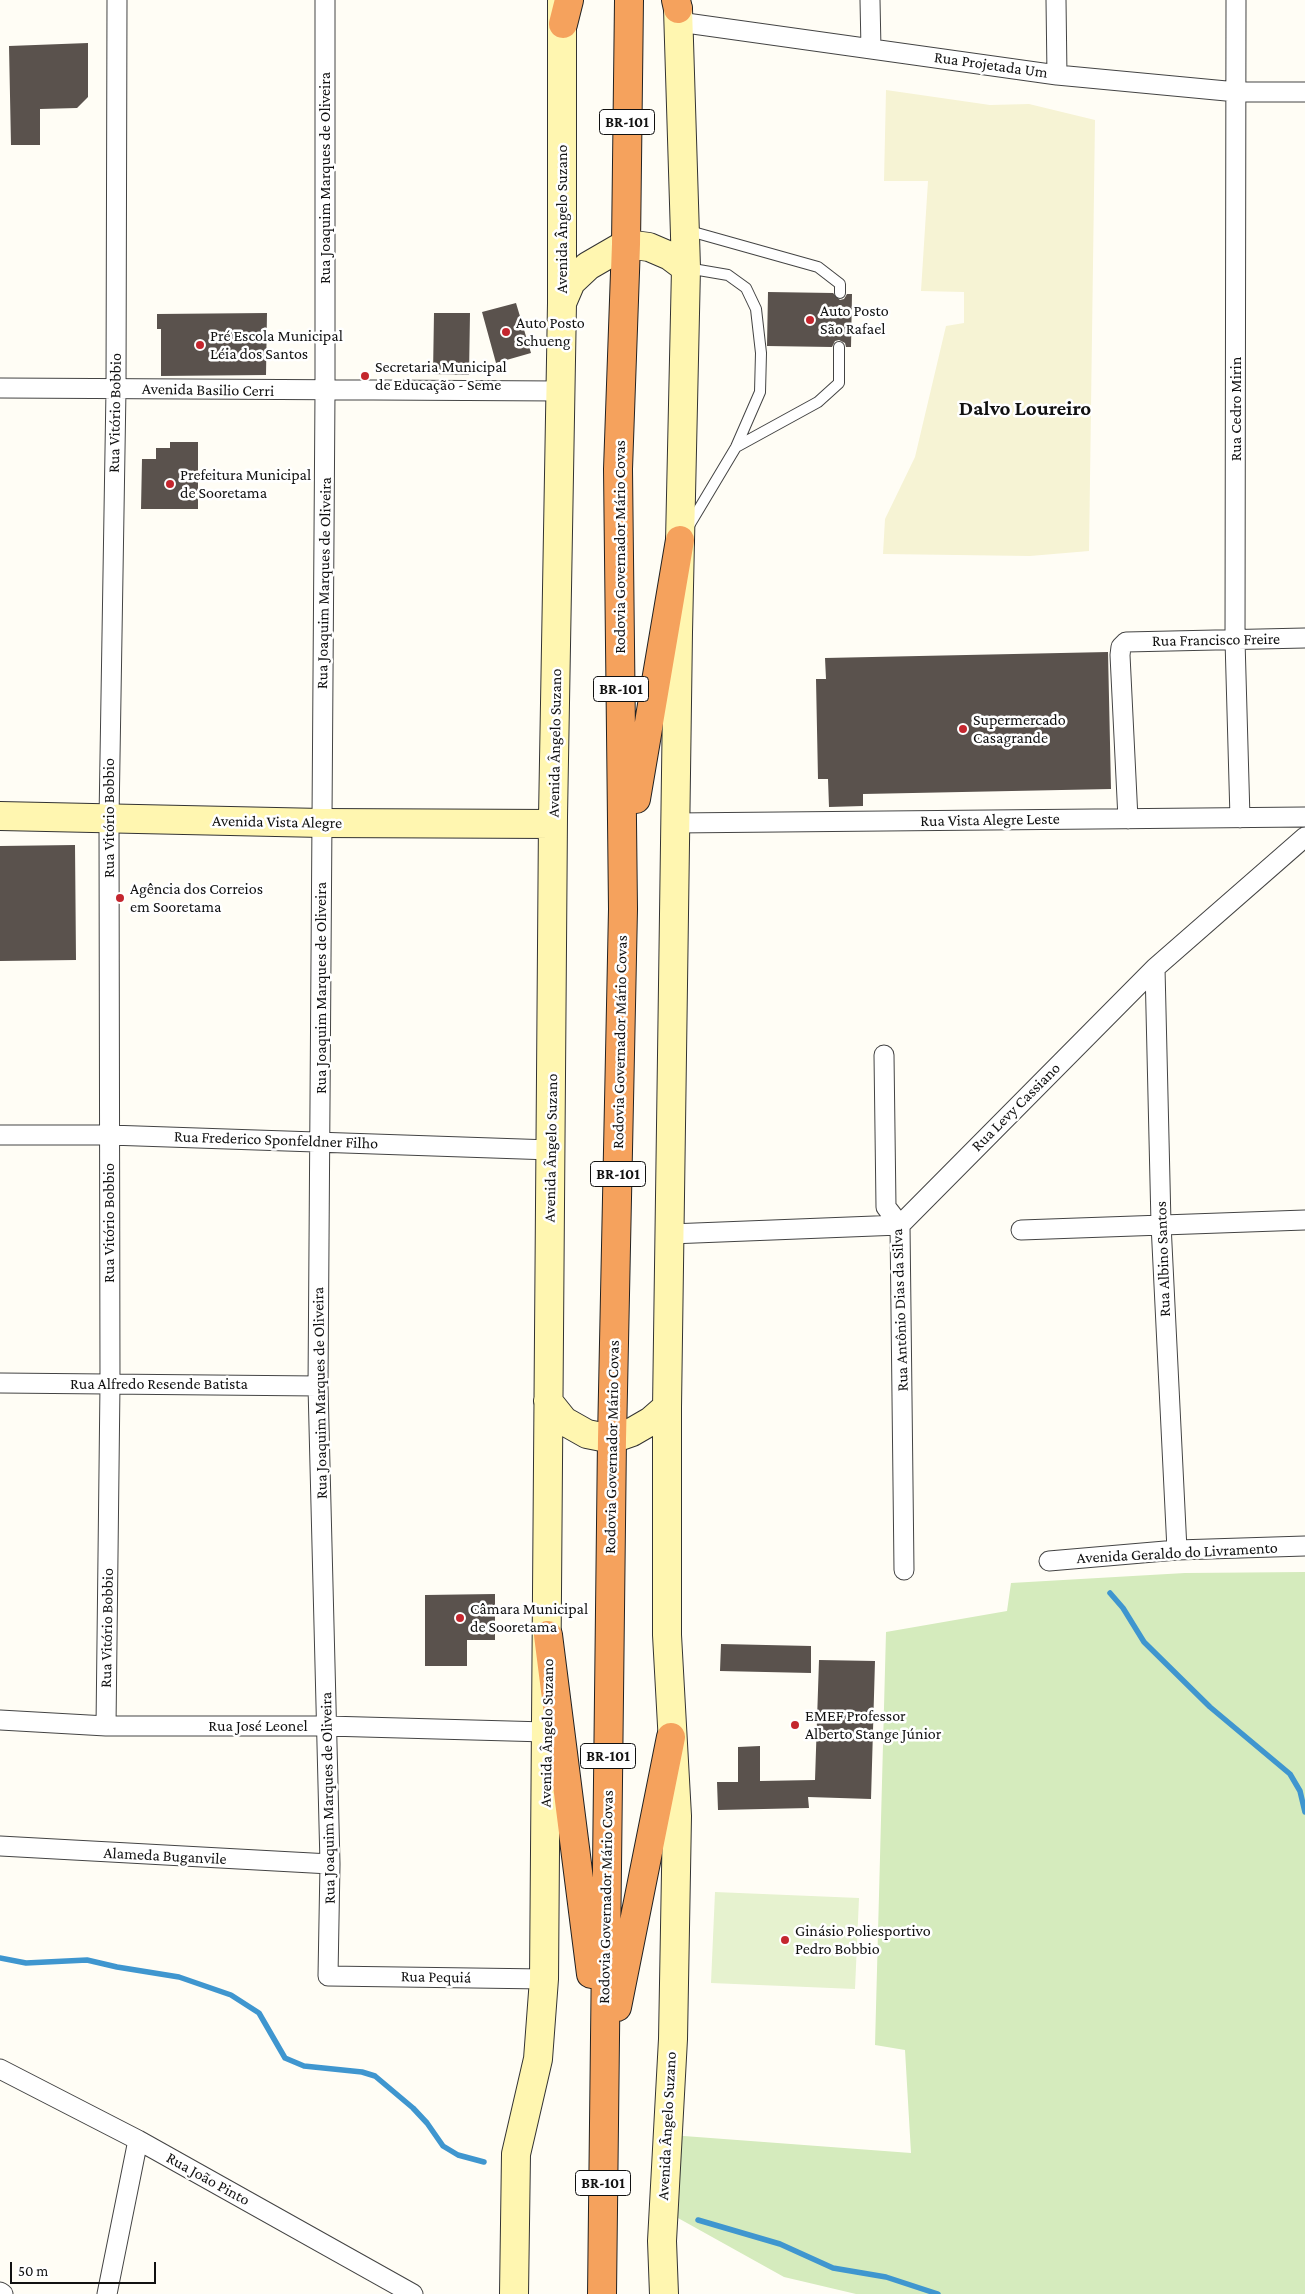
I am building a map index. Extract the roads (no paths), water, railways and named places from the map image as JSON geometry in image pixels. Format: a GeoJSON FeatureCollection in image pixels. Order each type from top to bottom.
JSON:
{"type":"FeatureCollection","features":[{"type":"Feature","properties":{"kind":"highway","name":"Rodovia Governador Mário Covas"},"geometry":{"type":"LineString","coordinates":[[602,2294],[612,1439],[623,909],[618,469],[626,244],[629,0]]}},
{"type":"Feature","properties":{"kind":"highway"},"geometry":{"type":"LineString","coordinates":[[623,909],[638,777],[680,540]]}},
{"type":"Feature","properties":{"kind":"highway"},"geometry":{"type":"LineString","coordinates":[[548,1635],[604,2072]]}},
{"type":"Feature","properties":{"kind":"highway"},"geometry":{"type":"LineString","coordinates":[[604,2072],[671,1737]]}},
{"type":"Feature","properties":{"kind":"main road","name":"Avenida Ângelo Suzano"},"geometry":{"type":"LineString","coordinates":[[514,2294],[516,2154],[538,2059],[544,1979],[553,824],[565,8]]}},
{"type":"Feature","properties":{"kind":"main road","name":"Avenida Ângelo Suzano"},"geometry":{"type":"LineString","coordinates":[[664,2294],[662,2213],[673,2038],[677,1835],[667,1626],[667,1407],[675,823],[686,268],[678,8]]}},
{"type":"Feature","properties":{"kind":"main road"},"geometry":{"type":"LineString","coordinates":[[562,304],[572,282],[588,266],[626,244],[650,247],[670,256],[686,268]]}},
{"type":"Feature","properties":{"kind":"main road","name":"Avenida Vista Alegre"},"geometry":{"type":"LineString","coordinates":[[0,816],[322,823],[553,824]]}},
{"type":"Feature","properties":{"kind":"main road"},"geometry":{"type":"LineString","coordinates":[[548,1401],[564,1421],[587,1434],[612,1439],[639,1429],[667,1407]]}},
{"type":"Feature","properties":{"kind":"street","name":"Rua Vitório Bobbio"},"geometry":{"type":"LineString","coordinates":[[106,1726],[110,1384],[109,819],[116,390],[118,0]]}},
{"type":"Feature","properties":{"kind":"street","name":"Rua Joaquim Marques de Oliveira"},"geometry":{"type":"LineString","coordinates":[[325,0],[326,392],[318,1386],[330,1864],[328,1976]]}},
{"type":"Feature","properties":{"kind":"street"},"geometry":{"type":"LineString","coordinates":[[870,0],[871,49]]}},
{"type":"Feature","properties":{"kind":"street"},"geometry":{"type":"LineString","coordinates":[[1056,0],[1057,74]]}},
{"type":"Feature","properties":{"kind":"street","name":"Rua Cedro Mirin"},"geometry":{"type":"LineString","coordinates":[[1236,0],[1235,640],[1240,818]]}},
{"type":"Feature","properties":{"kind":"street","name":"Rua Projetada Um"},"geometry":{"type":"LineString","coordinates":[[678,8],[871,49],[1057,74],[1237,92],[1305,92]]}},
{"type":"Feature","properties":{"kind":"street","name":"Avenida Basilio Cerri"},"geometry":{"type":"LineString","coordinates":[[0,388],[326,392],[560,391]]}},
{"type":"Feature","properties":{"kind":"street","name":"Rua Francisco Freire"},"geometry":{"type":"LineString","coordinates":[[1128,819],[1121,647],[1126,642],[1305,638]]}},
{"type":"Feature","properties":{"kind":"street","name":"Rua Vista Alegre Leste"},"geometry":{"type":"LineString","coordinates":[[675,823],[1305,817]]}},
{"type":"Feature","properties":{"kind":"street","name":"Rua Levy Cassiano"},"geometry":{"type":"LineString","coordinates":[[900,1224],[1156,968],[1305,837]]}},
{"type":"Feature","properties":{"kind":"street","name":"Rua Albino Santos"},"geometry":{"type":"LineString","coordinates":[[1156,968],[1161,1224],[1177,1550]]}},
{"type":"Feature","properties":{"kind":"street","name":"Rua Antônio Dias da Silva"},"geometry":{"type":"LineString","coordinates":[[884,1055],[886,1207],[900,1224],[904,1570]]}},
{"type":"Feature","properties":{"kind":"street","name":"Rua Frederico Sponfeldner Filho"},"geometry":{"type":"LineString","coordinates":[[0,1136],[109,1136],[320,1141],[551,1150]]}},
{"type":"Feature","properties":{"kind":"street"},"geometry":{"type":"LineString","coordinates":[[1020,1230],[1305,1220]]}},
{"type":"Feature","properties":{"kind":"street"},"geometry":{"type":"LineString","coordinates":[[670,1234],[900,1224]]}},
{"type":"Feature","properties":{"kind":"street","name":"Rua Alfredo Resende Batista"},"geometry":{"type":"LineString","coordinates":[[0,1383],[318,1386]]}},
{"type":"Feature","properties":{"kind":"street","name":"Avenida Geraldo do Livramento"},"geometry":{"type":"LineString","coordinates":[[1049,1561],[1177,1550],[1305,1546]]}},
{"type":"Feature","properties":{"kind":"street","name":"Rua José Leonel"},"geometry":{"type":"LineString","coordinates":[[0,1720],[106,1726],[327,1726],[546,1732]]}},
{"type":"Feature","properties":{"kind":"street","name":"Alameda Buganvile"},"geometry":{"type":"LineString","coordinates":[[0,1846],[330,1864]]}},
{"type":"Feature","properties":{"kind":"street","name":"Rua Pequiá"},"geometry":{"type":"LineString","coordinates":[[328,1976],[544,1979]]}},
{"type":"Feature","properties":{"kind":"street","name":"Rua João Pinto"},"geometry":{"type":"LineString","coordinates":[[0,2069],[138,2140],[413,2294]]}},
{"type":"Feature","properties":{"kind":"street"},"geometry":{"type":"LineString","coordinates":[[107,2294],[138,2140]]}},
{"type":"Feature","properties":{"kind":"lane"},"geometry":{"type":"LineString","coordinates":[[686,230],[818,267],[840,284],[840,294]]}},
{"type":"Feature","properties":{"kind":"lane"},"geometry":{"type":"LineString","coordinates":[[680,540],[736,447],[760,392],[761,354],[756,309],[746,288],[728,275],[686,268]]}},
{"type":"Feature","properties":{"kind":"lane"},"geometry":{"type":"LineString","coordinates":[[736,447],[818,402],[839,383],[839,347]]}},
{"type":"Feature","properties":{"kind":"waterway"},"geometry":{"type":"LineString","coordinates":[[1110,1593],[1123,1608],[1144,1642],[1210,1707],[1290,1774],[1300,1791],[1305,1812]]}},
{"type":"Feature","properties":{"kind":"waterway"},"geometry":{"type":"LineString","coordinates":[[0,1958],[26,1963],[87,1960],[179,1977],[231,1995],[259,2013],[285,2058],[304,2066],[362,2072],[375,2076],[413,2108],[427,2123],[443,2146],[458,2155],[484,2162]]}},
{"type":"Feature","properties":{"kind":"waterway"},"geometry":{"type":"LineString","coordinates":[[698,2220],[780,2244],[833,2268],[886,2277],[938,2294]]}},
{"type":"Feature","properties":{"kind":"place","name":"Auto Posto São Rafael"},"geometry":{"type":"Point","coordinates":[810,320]}},
{"type":"Feature","properties":{"kind":"place","name":"Auto Posto Schueng"},"geometry":{"type":"Point","coordinates":[506,332]}},
{"type":"Feature","properties":{"kind":"place","name":"Pré Escola Municipal Léia dos Santos"},"geometry":{"type":"Point","coordinates":[200,345]}},
{"type":"Feature","properties":{"kind":"place","name":"Secretaria Municipal de Educação - Seme"},"geometry":{"type":"Point","coordinates":[365,376]}},
{"type":"Feature","properties":{"kind":"place","name":"Prefeitura Municipal de Sooretama"},"geometry":{"type":"Point","coordinates":[170,484]}},
{"type":"Feature","properties":{"kind":"place","name":"Supermercado Casagrande"},"geometry":{"type":"Point","coordinates":[963,729]}},
{"type":"Feature","properties":{"kind":"place","name":"Agência dos Correios em Sooretama"},"geometry":{"type":"Point","coordinates":[120,898]}},
{"type":"Feature","properties":{"kind":"place","name":"Câmara Municipal de Sooretama"},"geometry":{"type":"Point","coordinates":[460,1618]}},
{"type":"Feature","properties":{"kind":"place","name":"EMEF Professor Alberto Stange Júnior"},"geometry":{"type":"Point","coordinates":[795,1725]}},
{"type":"Feature","properties":{"kind":"place","name":"Ginásio Poliesportivo Pedro Bobbio"},"geometry":{"type":"Point","coordinates":[785,1940]}},
{"type":"Feature","properties":{"kind":"district","name":"Dalvo Loureiro"},"geometry":{"type":"Point","coordinates":[1025,409]}}]}
